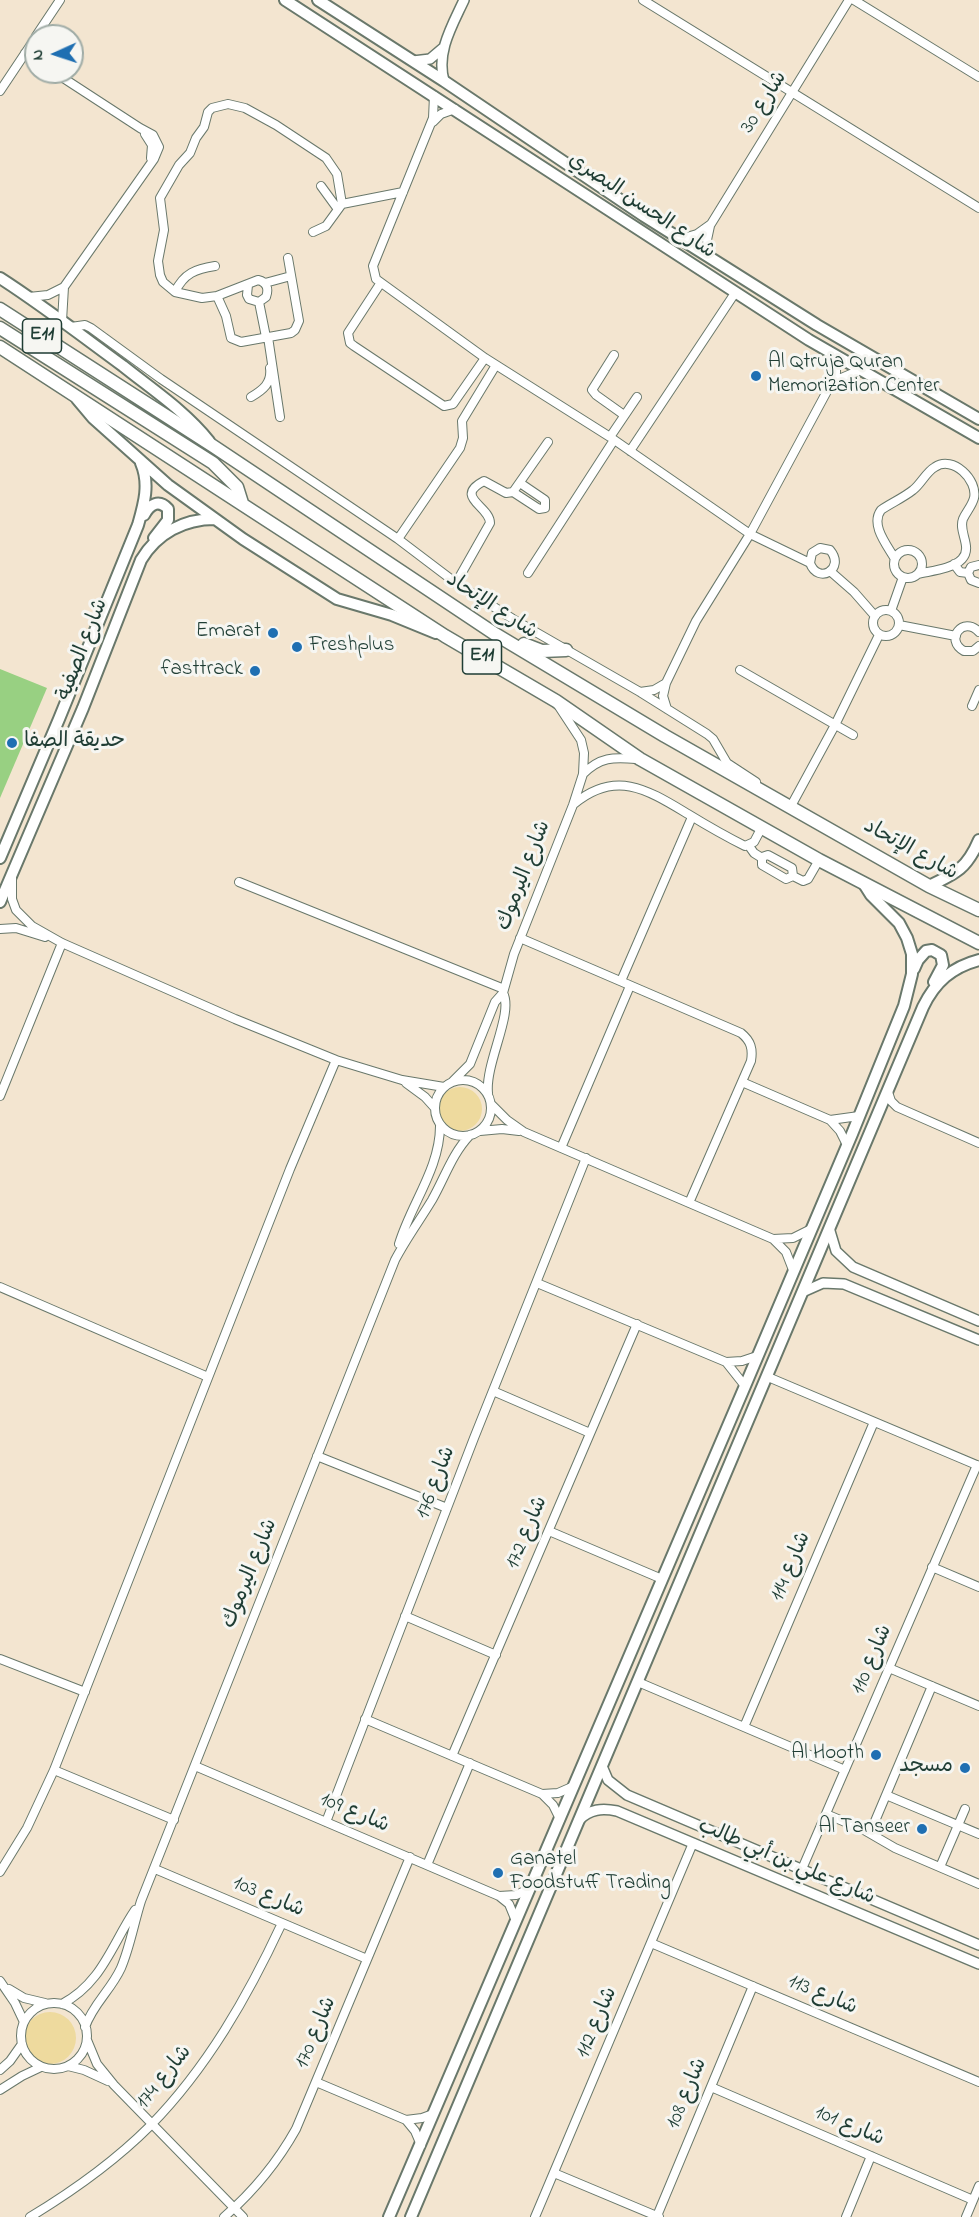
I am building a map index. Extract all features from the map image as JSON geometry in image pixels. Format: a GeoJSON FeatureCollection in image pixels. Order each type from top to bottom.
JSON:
{"type":"FeatureCollection","features":[{"type":"Feature","properties":{"kind":"highway","name":"شارع الإتحاد"},"geometry":{"type":"LineString","coordinates":[[0,309],[213,446],[495,634],[624,713],[929,886],[979,910]]}},
{"type":"Feature","properties":{"kind":"highway"},"geometry":{"type":"LineString","coordinates":[[0,328],[213,463],[237,487],[242,502]]}},
{"type":"Feature","properties":{"kind":"highway","name":"E11"},"geometry":{"type":"LineString","coordinates":[[0,347],[242,502],[445,636],[556,701],[640,759],[819,860],[979,943]]}},
{"type":"Feature","properties":{"kind":"highway"},"geometry":{"type":"LineString","coordinates":[[495,634],[507,634],[542,651],[566,650]]}},
{"type":"Feature","properties":{"kind":"main road","name":"شارع الحسن البصري"},"geometry":{"type":"LineString","coordinates":[[285,0],[735,293],[836,356],[979,438]]}},
{"type":"Feature","properties":{"kind":"main road","name":"شارع الحسن البصري"},"geometry":{"type":"LineString","coordinates":[[318,0],[444,81],[680,239],[817,325],[979,419]]}},
{"type":"Feature","properties":{"kind":"main road"},"geometry":{"type":"LineString","coordinates":[[569,183],[576,180],[599,195],[603,194],[606,189]]}},
{"type":"Feature","properties":{"kind":"main road"},"geometry":{"type":"LineString","coordinates":[[611,212],[619,206],[639,219],[644,216]]}},
{"type":"Feature","properties":{"kind":"main road"},"geometry":{"type":"LineString","coordinates":[[0,278],[67,324],[182,412],[213,446]]}},
{"type":"Feature","properties":{"kind":"main road"},"geometry":{"type":"LineString","coordinates":[[75,397],[93,418],[168,485],[243,539],[337,599],[392,615],[445,636]]}},
{"type":"Feature","properties":{"kind":"main road","name":"شارع الصفية"},"geometry":{"type":"LineString","coordinates":[[0,858],[138,525],[146,483],[138,458]]}},
{"type":"Feature","properties":{"kind":"main road"},"geometry":{"type":"LineString","coordinates":[[138,525],[148,508],[154,504],[162,504],[168,510],[168,520],[148,548]]}},
{"type":"Feature","properties":{"kind":"main road","name":"شارع الصفية"},"geometry":{"type":"LineString","coordinates":[[0,902],[83,708],[141,560],[148,548],[173,528],[203,519],[215,519]]}},
{"type":"Feature","properties":{"kind":"main road"},"geometry":{"type":"LineString","coordinates":[[929,886],[964,868],[979,840]]}},
{"type":"Feature","properties":{"kind":"main road"},"geometry":{"type":"LineString","coordinates":[[862,881],[871,895],[899,923],[912,954],[912,974]]}},
{"type":"Feature","properties":{"kind":"main road"},"geometry":{"type":"LineString","coordinates":[[389,2217],[435,2114],[847,1145],[904,1006],[918,960],[926,951],[932,950],[941,955],[943,965],[411,2217]]}},
{"type":"Feature","properties":{"kind":"main road"},"geometry":{"type":"LineString","coordinates":[[931,991],[949,973],[979,960]]}},
{"type":"Feature","properties":{"kind":"main road"},"geometry":{"type":"LineString","coordinates":[[745,1386],[752,1392],[761,1393]]}},
{"type":"Feature","properties":{"kind":"main road"},"geometry":{"type":"LineString","coordinates":[[633,1648],[637,1645],[646,1647],[649,1655]]}},
{"type":"Feature","properties":{"kind":"main road"},"geometry":{"type":"LineString","coordinates":[[525,1900],[529,1908],[538,1910],[542,1908]]}},
{"type":"Feature","properties":{"kind":"street"},"geometry":{"type":"LineString","coordinates":[[44,24],[60,0]]}},
{"type":"Feature","properties":{"kind":"street"},"geometry":{"type":"LineString","coordinates":[[444,81],[441,65],[443,48],[464,0]]}},
{"type":"Feature","properties":{"kind":"street"},"geometry":{"type":"LineString","coordinates":[[643,0],[979,208]]}},
{"type":"Feature","properties":{"kind":"street","name":"شارع 30"},"geometry":{"type":"LineString","coordinates":[[709,257],[707,240],[711,224],[849,0]]}},
{"type":"Feature","properties":{"kind":"street"},"geometry":{"type":"LineString","coordinates":[[854,0],[979,77]]}},
{"type":"Feature","properties":{"kind":"street"},"geometry":{"type":"LineString","coordinates":[[413,61],[430,59],[443,48]]}},
{"type":"Feature","properties":{"kind":"street"},"geometry":{"type":"LineString","coordinates":[[0,91],[24,55]]}},
{"type":"Feature","properties":{"kind":"street"},"geometry":{"type":"LineString","coordinates":[[29,297],[48,295],[64,287],[147,166],[153,151],[150,138],[140,128],[72,84]]}},
{"type":"Feature","properties":{"kind":"street"},"geometry":{"type":"LineString","coordinates":[[434,96],[434,111],[430,125],[373,266],[375,279],[485,358],[612,438],[750,534],[810,563]]}},
{"type":"Feature","properties":{"kind":"street"},"geometry":{"type":"LineString","coordinates":[[291,276],[265,283],[258,280],[217,296],[194,297],[175,291],[163,282],[158,268],[164,231],[160,198],[179,165],[190,153],[196,138],[204,127],[208,112],[212,108],[228,104],[244,108],[276,125],[326,158],[340,183],[340,206],[326,226],[313,232]]}},
{"type":"Feature","properties":{"kind":"street"},"geometry":{"type":"LineString","coordinates":[[430,125],[441,114],[455,109]]}},
{"type":"Feature","properties":{"kind":"street"},"geometry":{"type":"LineString","coordinates":[[321,186],[340,206]]}},
{"type":"Feature","properties":{"kind":"street"},"geometry":{"type":"LineString","coordinates":[[340,206],[403,192]]}},
{"type":"Feature","properties":{"kind":"street"},"geometry":{"type":"LineString","coordinates":[[680,239],[697,234],[711,224]]}},
{"type":"Feature","properties":{"kind":"street"},"geometry":{"type":"LineString","coordinates":[[217,296],[224,309],[231,338],[234,341],[240,342],[291,333],[298,326],[288,258]]}},
{"type":"Feature","properties":{"kind":"street"},"geometry":{"type":"LineString","coordinates":[[175,291],[185,276],[193,271],[215,266]]}},
{"type":"Feature","properties":{"kind":"street"},"geometry":{"type":"LineString","coordinates":[[259,302],[268,292],[265,283]]}},
{"type":"Feature","properties":{"kind":"street"},"geometry":{"type":"LineString","coordinates":[[380,284],[348,333],[348,338],[354,346],[444,406],[453,404],[485,358]]}},
{"type":"Feature","properties":{"kind":"street"},"geometry":{"type":"LineString","coordinates":[[248,285],[246,295],[249,299],[259,302]]}},
{"type":"Feature","properties":{"kind":"street"},"geometry":{"type":"LineString","coordinates":[[64,287],[67,324],[85,325],[91,328],[161,379],[398,539],[456,583],[640,692],[713,739],[727,763],[756,782],[764,792]]}},
{"type":"Feature","properties":{"kind":"street"},"geometry":{"type":"LineString","coordinates":[[630,451],[735,293]]}},
{"type":"Feature","properties":{"kind":"street"},"geometry":{"type":"LineString","coordinates":[[259,302],[280,417]]}},
{"type":"Feature","properties":{"kind":"street"},"geometry":{"type":"LineString","coordinates":[[614,355],[592,390],[624,415]]}},
{"type":"Feature","properties":{"kind":"street"},"geometry":{"type":"LineString","coordinates":[[667,709],[663,696],[666,683],[696,621],[750,534],[832,382],[836,373],[836,356]]}},
{"type":"Feature","properties":{"kind":"street"},"geometry":{"type":"LineString","coordinates":[[398,539],[462,443],[462,421],[496,365]]}},
{"type":"Feature","properties":{"kind":"street"},"geometry":{"type":"LineString","coordinates":[[832,382],[860,370]]}},
{"type":"Feature","properties":{"kind":"street"},"geometry":{"type":"LineString","coordinates":[[251,397],[273,379]]}},
{"type":"Feature","properties":{"kind":"street"},"geometry":{"type":"LineString","coordinates":[[528,573],[637,397]]}},
{"type":"Feature","properties":{"kind":"street"},"geometry":{"type":"LineString","coordinates":[[513,492],[548,442]]}},
{"type":"Feature","properties":{"kind":"street"},"geometry":{"type":"LineString","coordinates":[[949,464],[970,479],[974,488],[975,506],[963,520],[966,546],[962,560],[911,578],[903,577],[896,571],[895,558],[877,525],[878,514],[885,507],[913,490],[936,466],[949,464]]}},
{"type":"Feature","properties":{"kind":"street"},"geometry":{"type":"LineString","coordinates":[[456,583],[490,523],[488,514],[473,501],[471,497],[473,490],[484,481],[506,493],[513,492],[539,509],[544,508],[546,500],[520,483]]}},
{"type":"Feature","properties":{"kind":"street"},"geometry":{"type":"LineString","coordinates":[[820,548],[833,553],[835,559],[835,566],[824,574],[812,569],[810,563],[810,556],[820,548]]}},
{"type":"Feature","properties":{"kind":"street"},"geometry":{"type":"LineString","coordinates":[[895,558],[897,554],[906,550],[916,552],[922,560],[918,574]]}},
{"type":"Feature","properties":{"kind":"street"},"geometry":{"type":"LineString","coordinates":[[954,564],[960,572],[968,573]]}},
{"type":"Feature","properties":{"kind":"street"},"geometry":{"type":"LineString","coordinates":[[979,565],[971,567],[968,573],[971,580],[979,583]]}},
{"type":"Feature","properties":{"kind":"street"},"geometry":{"type":"LineString","coordinates":[[830,571],[854,592],[875,616]]}},
{"type":"Feature","properties":{"kind":"street"},"geometry":{"type":"LineString","coordinates":[[891,611],[903,577]]}},
{"type":"Feature","properties":{"kind":"street"},"geometry":{"type":"LineString","coordinates":[[884,610],[891,611],[896,615],[899,625],[896,631],[885,637],[879,635],[873,626],[875,616],[884,610]]}},
{"type":"Feature","properties":{"kind":"street"},"geometry":{"type":"LineString","coordinates":[[899,625],[956,636]]}},
{"type":"Feature","properties":{"kind":"street"},"geometry":{"type":"LineString","coordinates":[[978,650],[970,652],[961,650],[957,645],[956,636],[958,630],[967,626],[974,627],[979,632]]}},
{"type":"Feature","properties":{"kind":"street"},"geometry":{"type":"LineString","coordinates":[[791,806],[835,725],[879,635]]}},
{"type":"Feature","properties":{"kind":"street"},"geometry":{"type":"LineString","coordinates":[[740,670],[853,735]]}},
{"type":"Feature","properties":{"kind":"street"},"geometry":{"type":"LineString","coordinates":[[640,692],[654,690],[666,683]]}},
{"type":"Feature","properties":{"kind":"street"},"geometry":{"type":"LineString","coordinates":[[972,706],[979,690]]}},
{"type":"Feature","properties":{"kind":"street","name":"شارع اليرموك"},"geometry":{"type":"LineString","coordinates":[[453,1081],[470,1064],[495,1002],[503,991],[520,938],[583,774],[584,753],[581,740],[556,701]]}},
{"type":"Feature","properties":{"kind":"street"},"geometry":{"type":"LineString","coordinates":[[583,774],[600,760],[640,759]]}},
{"type":"Feature","properties":{"kind":"street"},"geometry":{"type":"LineString","coordinates":[[573,805],[598,789],[627,785],[655,794],[692,817],[741,844],[749,846],[762,858]]}},
{"type":"Feature","properties":{"kind":"street"},"geometry":{"type":"LineString","coordinates":[[621,981],[692,817]]}},
{"type":"Feature","properties":{"kind":"street"},"geometry":{"type":"LineString","coordinates":[[749,846],[754,842],[762,827]]}},
{"type":"Feature","properties":{"kind":"street"},"geometry":{"type":"LineString","coordinates":[[762,858],[768,855],[789,866],[794,871],[793,876]]}},
{"type":"Feature","properties":{"kind":"street"},"geometry":{"type":"LineString","coordinates":[[762,858],[760,862],[764,867],[786,879],[793,876],[803,881],[808,879],[819,860]]}},
{"type":"Feature","properties":{"kind":"street"},"geometry":{"type":"LineString","coordinates":[[13,874],[12,899],[16,910],[24,921],[58,941]]}},
{"type":"Feature","properties":{"kind":"street"},"geometry":{"type":"LineString","coordinates":[[239,882],[503,991]]}},
{"type":"Feature","properties":{"kind":"street"},"geometry":{"type":"LineString","coordinates":[[0,929],[16,928],[58,941],[235,1019],[336,1060],[402,1080],[444,1087]]}},
{"type":"Feature","properties":{"kind":"street"},"geometry":{"type":"LineString","coordinates":[[520,938],[746,1037],[752,1048],[752,1054],[689,1203]]}},
{"type":"Feature","properties":{"kind":"street"},"geometry":{"type":"LineString","coordinates":[[0,1096],[58,941]]}},
{"type":"Feature","properties":{"kind":"street"},"geometry":{"type":"LineString","coordinates":[[561,1148],[630,986]]}},
{"type":"Feature","properties":{"kind":"street","name":"شارع اليرموك"},"geometry":{"type":"LineString","coordinates":[[489,1099],[488,1070],[507,1008],[503,991]]}},
{"type":"Feature","properties":{"kind":"street"},"geometry":{"type":"LineString","coordinates":[[0,1872],[27,1828],[54,1770],[208,1377],[336,1060]]}},
{"type":"Feature","properties":{"kind":"street"},"geometry":{"type":"LineString","coordinates":[[524,1132],[502,1129],[479,1131],[470,1135],[454,1135],[440,1126],[436,1117],[434,1107],[439,1093],[453,1081],[461,1079],[477,1083],[507,1120],[524,1132],[773,1239],[786,1252],[793,1270]]}},
{"type":"Feature","properties":{"kind":"street"},"geometry":{"type":"LineString","coordinates":[[402,1080],[420,1092],[434,1107]]}},
{"type":"Feature","properties":{"kind":"street"},"geometry":{"type":"LineString","coordinates":[[742,1082],[830,1120],[840,1131],[847,1145]]}},
{"type":"Feature","properties":{"kind":"street"},"geometry":{"type":"LineString","coordinates":[[888,1092],[891,1101],[897,1107],[979,1143]]}},
{"type":"Feature","properties":{"kind":"street"},"geometry":{"type":"LineString","coordinates":[[479,1131],[489,1119],[489,1099]]}},
{"type":"Feature","properties":{"kind":"street"},"geometry":{"type":"LineString","coordinates":[[880,1111],[889,1107],[897,1107]]}},
{"type":"Feature","properties":{"kind":"street"},"geometry":{"type":"LineString","coordinates":[[830,1120],[859,1116]]}},
{"type":"Feature","properties":{"kind":"street","name":"شارع اليرموك"},"geometry":{"type":"LineString","coordinates":[[86,2027],[95,2006],[121,1968],[141,1901],[395,1260],[410,1214],[437,1152],[440,1126]]}},
{"type":"Feature","properties":{"kind":"street","name":"شارع اليرموك"},"geometry":{"type":"LineString","coordinates":[[395,1260],[434,1196],[457,1150],[470,1135]]}},
{"type":"Feature","properties":{"kind":"street","name":"شارع 176"},"geometry":{"type":"LineString","coordinates":[[326,1821],[585,1158]]}},
{"type":"Feature","properties":{"kind":"street"},"geometry":{"type":"LineString","coordinates":[[773,1239],[793,1238],[811,1229]]}},
{"type":"Feature","properties":{"kind":"street"},"geometry":{"type":"LineString","coordinates":[[830,1231],[832,1244],[840,1258],[853,1268],[979,1321]]}},
{"type":"Feature","properties":{"kind":"street"},"geometry":{"type":"LineString","coordinates":[[864,1292],[862,1283],[864,1279],[872,1276]]}},
{"type":"Feature","properties":{"kind":"street"},"geometry":{"type":"LineString","coordinates":[[805,1291],[813,1286],[833,1282],[844,1284],[979,1340]]}},
{"type":"Feature","properties":{"kind":"street"},"geometry":{"type":"LineString","coordinates":[[537,1283],[726,1362],[742,1361],[757,1356]]}},
{"type":"Feature","properties":{"kind":"street"},"geometry":{"type":"LineString","coordinates":[[0,1287],[208,1377]]}},
{"type":"Feature","properties":{"kind":"street","name":"شارع 172"},"geometry":{"type":"LineString","coordinates":[[452,1756],[637,1324]]}},
{"type":"Feature","properties":{"kind":"street"},"geometry":{"type":"LineString","coordinates":[[726,1362],[745,1386]]}},
{"type":"Feature","properties":{"kind":"street"},"geometry":{"type":"LineString","coordinates":[[768,1377],[978,1466]]}},
{"type":"Feature","properties":{"kind":"street"},"geometry":{"type":"LineString","coordinates":[[493,1391],[590,1432]]}},
{"type":"Feature","properties":{"kind":"street","name":"شارع 114"},"geometry":{"type":"LineString","coordinates":[[744,1727],[874,1422]]}},
{"type":"Feature","properties":{"kind":"street"},"geometry":{"type":"LineString","coordinates":[[317,1456],[447,1508]]}},
{"type":"Feature","properties":{"kind":"street","name":"شارع 110"},"geometry":{"type":"LineString","coordinates":[[802,1869],[978,1466]]}},
{"type":"Feature","properties":{"kind":"street"},"geometry":{"type":"LineString","coordinates":[[549,1530],[662,1579]]}},
{"type":"Feature","properties":{"kind":"street"},"geometry":{"type":"LineString","coordinates":[[932,1567],[979,1587]]}},
{"type":"Feature","properties":{"kind":"street"},"geometry":{"type":"LineString","coordinates":[[405,1616],[496,1655]]}},
{"type":"Feature","properties":{"kind":"street"},"geometry":{"type":"LineString","coordinates":[[0,1659],[85,1692]]}},
{"type":"Feature","properties":{"kind":"street"},"geometry":{"type":"LineString","coordinates":[[889,1668],[979,1706]]}},
{"type":"Feature","properties":{"kind":"street"},"geometry":{"type":"LineString","coordinates":[[638,1682],[845,1770]]}},
{"type":"Feature","properties":{"kind":"street"},"geometry":{"type":"LineString","coordinates":[[870,1833],[932,1686]]}},
{"type":"Feature","properties":{"kind":"street"},"geometry":{"type":"LineString","coordinates":[[365,1719],[542,1794],[553,1805],[560,1819]]}},
{"type":"Feature","properties":{"kind":"street"},"geometry":{"type":"LineString","coordinates":[[427,1865],[470,1763]]}},
{"type":"Feature","properties":{"kind":"street","name":"شارع 109"},"geometry":{"type":"LineString","coordinates":[[195,1766],[499,1896]]}},
{"type":"Feature","properties":{"kind":"street","name":"شارع علي بن أبي طالب"},"geometry":{"type":"LineString","coordinates":[[602,1766],[608,1780],[620,1791],[979,1945]]}},
{"type":"Feature","properties":{"kind":"street"},"geometry":{"type":"LineString","coordinates":[[54,1770],[174,1820]]}},
{"type":"Feature","properties":{"kind":"street"},"geometry":{"type":"LineString","coordinates":[[542,1794],[558,1793],[574,1786]]}},
{"type":"Feature","properties":{"kind":"street"},"geometry":{"type":"LineString","coordinates":[[886,1795],[979,1834]]}},
{"type":"Feature","properties":{"kind":"street","name":"شارع علي بن أبي طالب"},"geometry":{"type":"LineString","coordinates":[[579,1820],[592,1811],[609,1809],[979,1964]]}},
{"type":"Feature","properties":{"kind":"street"},"geometry":{"type":"LineString","coordinates":[[940,1867],[965,1809]]}},
{"type":"Feature","properties":{"kind":"street"},"geometry":{"type":"LineString","coordinates":[[658,1828],[659,1818],[667,1812]]}},
{"type":"Feature","properties":{"kind":"street"},"geometry":{"type":"LineString","coordinates":[[826,1814],[870,1833],[888,1845],[979,1884]]}},
{"type":"Feature","properties":{"kind":"street","name":"شارع 112"},"geometry":{"type":"LineString","coordinates":[[535,2217],[693,1843]]}},
{"type":"Feature","properties":{"kind":"street","name":"شارع 170"},"geometry":{"type":"LineString","coordinates":[[225,2217],[268,2173],[284,2152],[296,2129],[410,1857]]}},
{"type":"Feature","properties":{"kind":"street","name":"شارع 103"},"geometry":{"type":"LineString","coordinates":[[154,1869],[367,1959]]}},
{"type":"Feature","properties":{"kind":"street"},"geometry":{"type":"LineString","coordinates":[[499,1896],[516,1895],[531,1888]]}},
{"type":"Feature","properties":{"kind":"street"},"geometry":{"type":"LineString","coordinates":[[499,1896],[509,1904],[516,1922]]}},
{"type":"Feature","properties":{"kind":"street","name":"شارع اليرموك"},"geometry":{"type":"LineString","coordinates":[[62,2004],[84,1990],[93,1981],[141,1901]]}},
{"type":"Feature","properties":{"kind":"street"},"geometry":{"type":"LineString","coordinates":[[902,1931],[909,1924],[909,1915]]}},
{"type":"Feature","properties":{"kind":"street","name":"شارع 174"},"geometry":{"type":"LineString","coordinates":[[30,2217],[88,2179],[152,2124],[198,2068],[238,2008],[282,1923]]}},
{"type":"Feature","properties":{"kind":"street"},"geometry":{"type":"LineString","coordinates":[[928,1943],[929,1933],[937,1926]]}},
{"type":"Feature","properties":{"kind":"street","name":"شارع 113"},"geometry":{"type":"LineString","coordinates":[[651,1943],[979,2082]]}},
{"type":"Feature","properties":{"kind":"street"},"geometry":{"type":"LineString","coordinates":[[2,1983],[24,1998],[47,2004],[62,2004],[74,2010],[86,2027],[87,2040],[97,2064],[114,2085],[243,2217]]}},
{"type":"Feature","properties":{"kind":"street"},"geometry":{"type":"LineString","coordinates":[[2,1983],[24,2022]]}},
{"type":"Feature","properties":{"kind":"street","name":"شارع 108"},"geometry":{"type":"LineString","coordinates":[[658,2217],[753,1986]]}},
{"type":"Feature","properties":{"kind":"street"},"geometry":{"type":"LineString","coordinates":[[47,2004],[33,2010],[24,2022],[21,2037],[28,2058],[42,2067],[60,2069],[68,2066],[81,2055],[87,2040]]}},
{"type":"Feature","properties":{"kind":"street"},"geometry":{"type":"LineString","coordinates":[[0,2070],[10,2061],[22,2044]]}},
{"type":"Feature","properties":{"kind":"street"},"geometry":{"type":"LineString","coordinates":[[68,2066],[84,2070],[114,2085]]}},
{"type":"Feature","properties":{"kind":"street"},"geometry":{"type":"LineString","coordinates":[[0,2090],[42,2067]]}},
{"type":"Feature","properties":{"kind":"street"},"geometry":{"type":"LineString","coordinates":[[316,2082],[406,2120],[435,2114]]}},
{"type":"Feature","properties":{"kind":"street","name":"شارع 101"},"geometry":{"type":"LineString","coordinates":[[711,2087],[973,2200]]}},
{"type":"Feature","properties":{"kind":"street"},"geometry":{"type":"LineString","coordinates":[[406,2120],[421,2145]]}},
{"type":"Feature","properties":{"kind":"street"},"geometry":{"type":"LineString","coordinates":[[846,2217],[871,2156]]}},
{"type":"Feature","properties":{"kind":"street"},"geometry":{"type":"LineString","coordinates":[[554,2173],[658,2217]]}},
{"type":"Feature","properties":{"kind":"street"},"geometry":{"type":"LineString","coordinates":[[966,2217],[979,2186]]}},
{"type":"Feature","properties":{"kind":"green space","name":"حديقة الصفا"},"geometry":{"type":"Polygon","coordinates":[[[0,669],[47,688],[0,798],[0,669]]]}},
{"type":"Feature","properties":{"kind":"sand"},"geometry":{"type":"Polygon","coordinates":[[[460,1087],[476,1093],[482,1109],[476,1125],[460,1131],[444,1125],[438,1109],[444,1093],[460,1087]]]}},
{"type":"Feature","properties":{"kind":"sand"},"geometry":{"type":"Polygon","coordinates":[[[50,2012],[60,2014],[68,2020],[74,2028],[76,2038],[74,2048],[68,2056],[60,2062],[50,2064],[40,2062],[32,2056],[26,2048],[24,2038],[26,2028],[32,2020],[40,2014],[50,2012]]]}},
{"type":"Feature","properties":{"kind":"place","name":"Al Qtruja Quran Memorization Center"},"geometry":{"type":"Point","coordinates":[756,376]}},
{"type":"Feature","properties":{"kind":"place","name":"Emarat"},"geometry":{"type":"Point","coordinates":[273,633]}},
{"type":"Feature","properties":{"kind":"place","name":"Freshplus"},"geometry":{"type":"Point","coordinates":[297,647]}},
{"type":"Feature","properties":{"kind":"place","name":"fasttrack"},"geometry":{"type":"Point","coordinates":[255,671]}},
{"type":"Feature","properties":{"kind":"place","name":"حديقة الصفا"},"geometry":{"type":"Point","coordinates":[12,743]}},
{"type":"Feature","properties":{"kind":"place","name":"Al Hooth"},"geometry":{"type":"Point","coordinates":[876,1755]}},
{"type":"Feature","properties":{"kind":"place","name":"مسجد"},"geometry":{"type":"Point","coordinates":[965,1768]}},
{"type":"Feature","properties":{"kind":"place","name":"Al Tanseer"},"geometry":{"type":"Point","coordinates":[922,1829]}},
{"type":"Feature","properties":{"kind":"place","name":"Ganatel Foodstuff Trading"},"geometry":{"type":"Point","coordinates":[498,1873]}}]}
